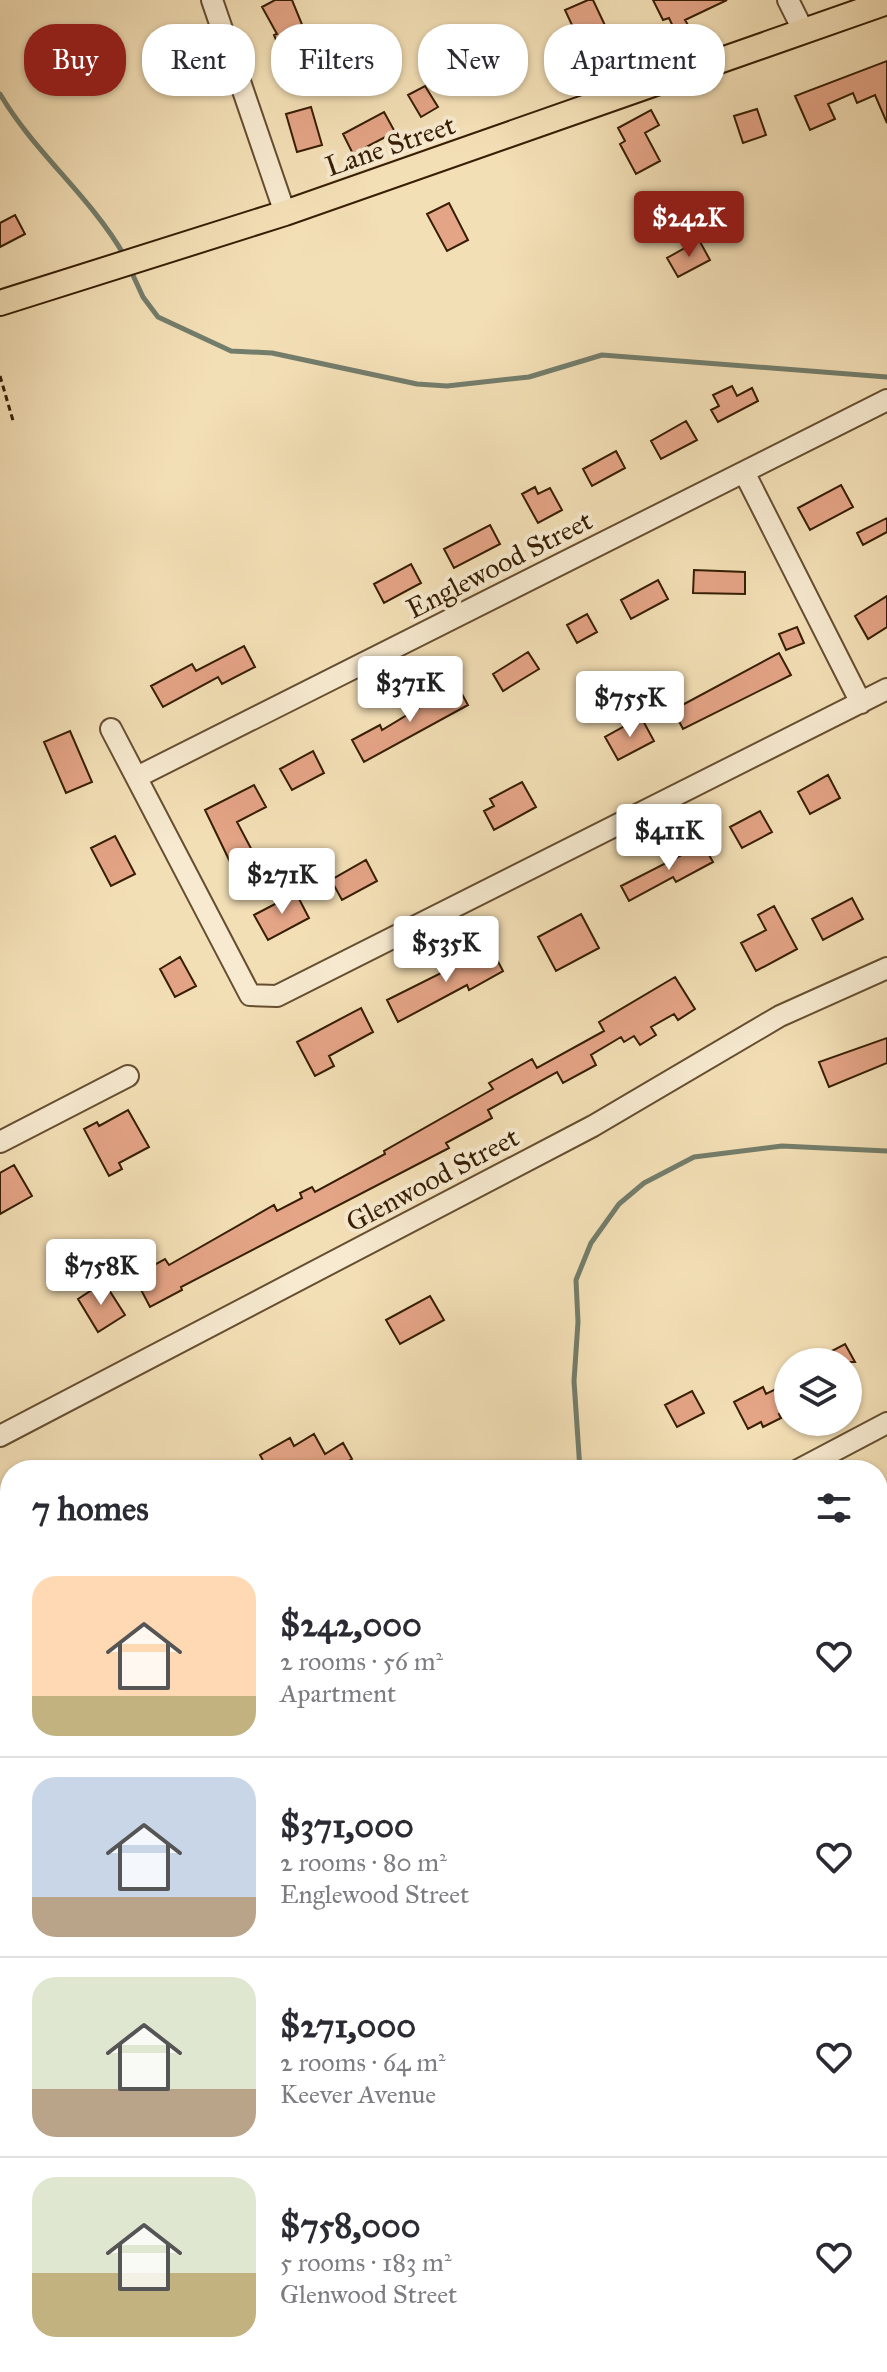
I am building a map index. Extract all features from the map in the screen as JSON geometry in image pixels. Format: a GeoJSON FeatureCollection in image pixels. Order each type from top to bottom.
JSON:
{"type":"FeatureCollection","features":[{"type":"Feature","properties":{"kind":"main road","name":"Lane Street"},"geometry":{"type":"LineString","coordinates":[[0,303],[285,213],[887,2]]}},
{"type":"Feature","properties":{"kind":"street"},"geometry":{"type":"LineString","coordinates":[[212,0],[285,213]]}},
{"type":"Feature","properties":{"kind":"street"},"geometry":{"type":"LineString","coordinates":[[788,0],[804,32]]}},
{"type":"Feature","properties":{"kind":"street","name":"Englewood Street"},"geometry":{"type":"LineString","coordinates":[[137,777],[887,400]]}},
{"type":"Feature","properties":{"kind":"street"},"geometry":{"type":"LineString","coordinates":[[744,472],[861,703]]}},
{"type":"Feature","properties":{"kind":"street"},"geometry":{"type":"LineString","coordinates":[[111,729],[250,995],[277,996],[887,689]]}},
{"type":"Feature","properties":{"kind":"street","name":"Glenwood Street"},"geometry":{"type":"LineString","coordinates":[[0,1436],[593,1126],[780,1016],[887,968]]}},
{"type":"Feature","properties":{"kind":"street"},"geometry":{"type":"LineString","coordinates":[[0,1142],[128,1076]]}},
{"type":"Feature","properties":{"kind":"street"},"geometry":{"type":"LineString","coordinates":[[817,1460],[887,1423]]}},
{"type":"Feature","properties":{"kind":"path"},"geometry":{"type":"LineString","coordinates":[[0,376],[14,424]]}},
{"type":"Feature","properties":{"kind":"building"},"geometry":{"type":"Polygon","coordinates":[[[275,0],[292,0],[302,24],[271,24],[262,7],[275,0]]]}},
{"type":"Feature","properties":{"kind":"building"},"geometry":{"type":"Polygon","coordinates":[[[593,0],[604,24],[571,24],[565,10],[593,0]]]}},
{"type":"Feature","properties":{"kind":"building"},"geometry":{"type":"Polygon","coordinates":[[[653,0],[727,0],[685,20],[687,24],[672,24],[669,18],[663,20],[653,0]]]}},
{"type":"Feature","properties":{"kind":"building"},"geometry":{"type":"Polygon","coordinates":[[[887,61],[887,123],[875,95],[857,103],[853,93],[828,104],[835,119],[810,130],[795,96],[887,61]]]}},
{"type":"Feature","properties":{"kind":"building"},"geometry":{"type":"Polygon","coordinates":[[[418,90],[418,96],[431,96],[438,107],[421,117],[408,95],[418,90]]]}},
{"type":"Feature","properties":{"kind":"building"},"geometry":{"type":"Polygon","coordinates":[[[311,107],[322,145],[297,152],[286,114],[311,107]]]}},
{"type":"Feature","properties":{"kind":"building"},"geometry":{"type":"Polygon","coordinates":[[[757,109],[766,135],[743,143],[734,116],[757,109]]]}},
{"type":"Feature","properties":{"kind":"building"},"geometry":{"type":"Polygon","coordinates":[[[651,110],[659,125],[645,133],[660,161],[636,174],[620,144],[625,141],[618,128],[651,110]]]}},
{"type":"Feature","properties":{"kind":"building"},"geometry":{"type":"Polygon","coordinates":[[[384,112],[395,132],[353,154],[343,134],[384,112]]]}},
{"type":"Feature","properties":{"kind":"building"},"geometry":{"type":"Polygon","coordinates":[[[449,203],[468,240],[447,251],[427,214],[449,203]]]}},
{"type":"Feature","properties":{"kind":"building"},"geometry":{"type":"Polygon","coordinates":[[[15,215],[25,234],[0,247],[0,223],[15,215]]]}},
{"type":"Feature","properties":{"kind":"building"},"geometry":{"type":"Polygon","coordinates":[[[699,240],[710,260],[678,277],[667,258],[699,240]]]}},
{"type":"Feature","properties":{"kind":"building"},"geometry":{"type":"Polygon","coordinates":[[[732,386],[737,396],[752,388],[758,401],[718,422],[711,410],[719,406],[713,395],[732,386]]]}},
{"type":"Feature","properties":{"kind":"building"},"geometry":{"type":"Polygon","coordinates":[[[686,421],[697,440],[661,459],[651,441],[686,421]]]}},
{"type":"Feature","properties":{"kind":"building"},"geometry":{"type":"Polygon","coordinates":[[[616,451],[625,468],[592,486],[583,469],[616,451]]]}},
{"type":"Feature","properties":{"kind":"building"},"geometry":{"type":"Polygon","coordinates":[[[841,485],[853,507],[810,530],[798,508],[841,485]]]}},
{"type":"Feature","properties":{"kind":"building"},"geometry":{"type":"Polygon","coordinates":[[[535,487],[538,494],[550,488],[562,510],[538,523],[522,494],[535,487]]]}},
{"type":"Feature","properties":{"kind":"building"},"geometry":{"type":"Polygon","coordinates":[[[887,518],[887,532],[863,545],[857,533],[887,518]]]}},
{"type":"Feature","properties":{"kind":"building"},"geometry":{"type":"Polygon","coordinates":[[[490,525],[500,544],[454,568],[444,549],[490,525]]]}},
{"type":"Feature","properties":{"kind":"building"},"geometry":{"type":"Polygon","coordinates":[[[411,564],[421,583],[384,603],[374,584],[411,564]]]}},
{"type":"Feature","properties":{"kind":"building"},"geometry":{"type":"Polygon","coordinates":[[[694,570],[745,572],[745,594],[693,593],[694,570]]]}},
{"type":"Feature","properties":{"kind":"building"},"geometry":{"type":"Polygon","coordinates":[[[658,580],[668,599],[631,619],[621,600],[658,580]]]}},
{"type":"Feature","properties":{"kind":"building"},"geometry":{"type":"Polygon","coordinates":[[[887,596],[887,627],[868,639],[855,616],[887,596]]]}},
{"type":"Feature","properties":{"kind":"building"},"geometry":{"type":"Polygon","coordinates":[[[587,614],[597,632],[577,643],[567,625],[587,614]]]}},
{"type":"Feature","properties":{"kind":"building"},"geometry":{"type":"Polygon","coordinates":[[[797,627],[804,643],[786,650],[779,634],[797,627]]]}},
{"type":"Feature","properties":{"kind":"building"},"geometry":{"type":"Polygon","coordinates":[[[244,646],[255,667],[222,684],[218,677],[163,707],[151,686],[192,664],[196,671],[244,646]]]}},
{"type":"Feature","properties":{"kind":"building"},"geometry":{"type":"Polygon","coordinates":[[[528,652],[539,669],[503,691],[493,674],[528,652]]]}},
{"type":"Feature","properties":{"kind":"building"},"geometry":{"type":"Polygon","coordinates":[[[779,653],[791,675],[683,729],[673,710],[779,653]]]}},
{"type":"Feature","properties":{"kind":"building"},"geometry":{"type":"Polygon","coordinates":[[[457,685],[468,705],[364,762],[352,740],[380,725],[382,730],[457,685]]]}},
{"type":"Feature","properties":{"kind":"building"},"geometry":{"type":"Polygon","coordinates":[[[641,717],[654,741],[618,760],[605,737],[641,717]]]}},
{"type":"Feature","properties":{"kind":"building"},"geometry":{"type":"Polygon","coordinates":[[[70,731],[92,782],[66,793],[44,742],[70,731]]]}},
{"type":"Feature","properties":{"kind":"building"},"geometry":{"type":"Polygon","coordinates":[[[313,751],[324,773],[292,790],[280,769],[313,751]]]}},
{"type":"Feature","properties":{"kind":"building"},"geometry":{"type":"Polygon","coordinates":[[[828,775],[840,798],[810,814],[798,792],[828,775]]]}},
{"type":"Feature","properties":{"kind":"building"},"geometry":{"type":"Polygon","coordinates":[[[522,782],[536,807],[494,830],[484,811],[494,806],[490,799],[522,782]]]}},
{"type":"Feature","properties":{"kind":"building"},"geometry":{"type":"Polygon","coordinates":[[[254,785],[266,807],[237,822],[255,856],[233,868],[205,810],[254,785]]]}},
{"type":"Feature","properties":{"kind":"building"},"geometry":{"type":"Polygon","coordinates":[[[760,811],[772,832],[742,848],[730,827],[760,811]]]}},
{"type":"Feature","properties":{"kind":"building"},"geometry":{"type":"Polygon","coordinates":[[[115,836],[135,874],[111,886],[91,848],[115,836]]]}},
{"type":"Feature","properties":{"kind":"building"},"geometry":{"type":"Polygon","coordinates":[[[703,844],[713,862],[676,882],[673,877],[629,901],[621,886],[703,844]]]}},
{"type":"Feature","properties":{"kind":"building"},"geometry":{"type":"Polygon","coordinates":[[[366,860],[377,881],[342,900],[331,880],[366,860]]]}},
{"type":"Feature","properties":{"kind":"building"},"geometry":{"type":"Polygon","coordinates":[[[296,893],[309,918],[268,940],[254,915],[296,893]]]}},
{"type":"Feature","properties":{"kind":"building"},"geometry":{"type":"Polygon","coordinates":[[[852,898],[863,919],[823,940],[812,919],[852,898]]]}},
{"type":"Feature","properties":{"kind":"building"},"geometry":{"type":"Polygon","coordinates":[[[774,906],[797,949],[756,971],[741,943],[766,930],[758,915],[774,906]]]}},
{"type":"Feature","properties":{"kind":"building"},"geometry":{"type":"Polygon","coordinates":[[[581,914],[599,948],[556,971],[538,937],[581,914]]]}},
{"type":"Feature","properties":{"kind":"building"},"geometry":{"type":"Polygon","coordinates":[[[491,948],[503,971],[469,990],[467,985],[398,1022],[387,1000],[491,948]]]}},
{"type":"Feature","properties":{"kind":"building"},"geometry":{"type":"Polygon","coordinates":[[[180,957],[196,986],[175,997],[160,969],[180,957]]]}},
{"type":"Feature","properties":{"kind":"building"},"geometry":{"type":"Polygon","coordinates":[[[675,977],[695,1009],[678,1020],[674,1014],[651,1027],[656,1035],[640,1045],[634,1036],[624,1042],[621,1037],[591,1055],[596,1065],[563,1083],[557,1072],[488,1110],[492,1118],[446,1143],[449,1148],[181,1287],[182,1290],[150,1307],[138,1284],[148,1279],[143,1271],[165,1259],[169,1265],[274,1205],[277,1211],[302,1198],[300,1193],[312,1187],[315,1192],[385,1154],[384,1151],[493,1089],[489,1083],[532,1059],[537,1068],[604,1031],[599,1022],[675,977]]]}},
{"type":"Feature","properties":{"kind":"building"},"geometry":{"type":"Polygon","coordinates":[[[361,1008],[373,1032],[329,1056],[334,1066],[315,1076],[297,1042],[361,1008]]]}},
{"type":"Feature","properties":{"kind":"building"},"geometry":{"type":"Polygon","coordinates":[[[887,1038],[887,1063],[829,1087],[819,1062],[887,1038]]]}},
{"type":"Feature","properties":{"kind":"building"},"geometry":{"type":"Polygon","coordinates":[[[128,1110],[149,1147],[119,1163],[122,1169],[109,1176],[84,1129],[97,1122],[99,1126],[128,1110]]]}},
{"type":"Feature","properties":{"kind":"building"},"geometry":{"type":"Polygon","coordinates":[[[14,1165],[32,1196],[0,1214],[0,1173],[14,1165]]]}},
{"type":"Feature","properties":{"kind":"building"},"geometry":{"type":"Polygon","coordinates":[[[104,1282],[125,1315],[98,1332],[78,1299],[104,1282]]]}},
{"type":"Feature","properties":{"kind":"building"},"geometry":{"type":"Polygon","coordinates":[[[430,1296],[444,1320],[400,1344],[386,1320],[430,1296]]]}},
{"type":"Feature","properties":{"kind":"building"},"geometry":{"type":"Polygon","coordinates":[[[763,1387],[766,1394],[774,1390],[774,1422],[763,1427],[761,1422],[748,1429],[734,1402],[763,1387]]]}},
{"type":"Feature","properties":{"kind":"building"},"geometry":{"type":"Polygon","coordinates":[[[692,1391],[704,1413],[677,1427],[665,1405],[692,1391]]]}},
{"type":"Feature","properties":{"kind":"building"},"geometry":{"type":"Polygon","coordinates":[[[314,1434],[325,1454],[343,1443],[352,1459],[263,1460],[260,1455],[290,1438],[294,1446],[314,1434]]]}},
{"type":"Feature","properties":{"kind":"waterway"},"geometry":{"type":"LineString","coordinates":[[0,94],[29,135],[95,213],[124,255]]}},
{"type":"Feature","properties":{"kind":"waterway"},"geometry":{"type":"LineString","coordinates":[[131,271],[143,297],[158,317],[231,351],[272,353],[417,384],[447,386],[529,377],[602,355],[887,377]]}},
{"type":"Feature","properties":{"kind":"waterway"},"geometry":{"type":"LineString","coordinates":[[579,1460],[574,1381],[578,1322],[576,1280],[591,1243],[619,1204],[644,1183],[694,1157],[782,1146],[887,1151]]}}]}
